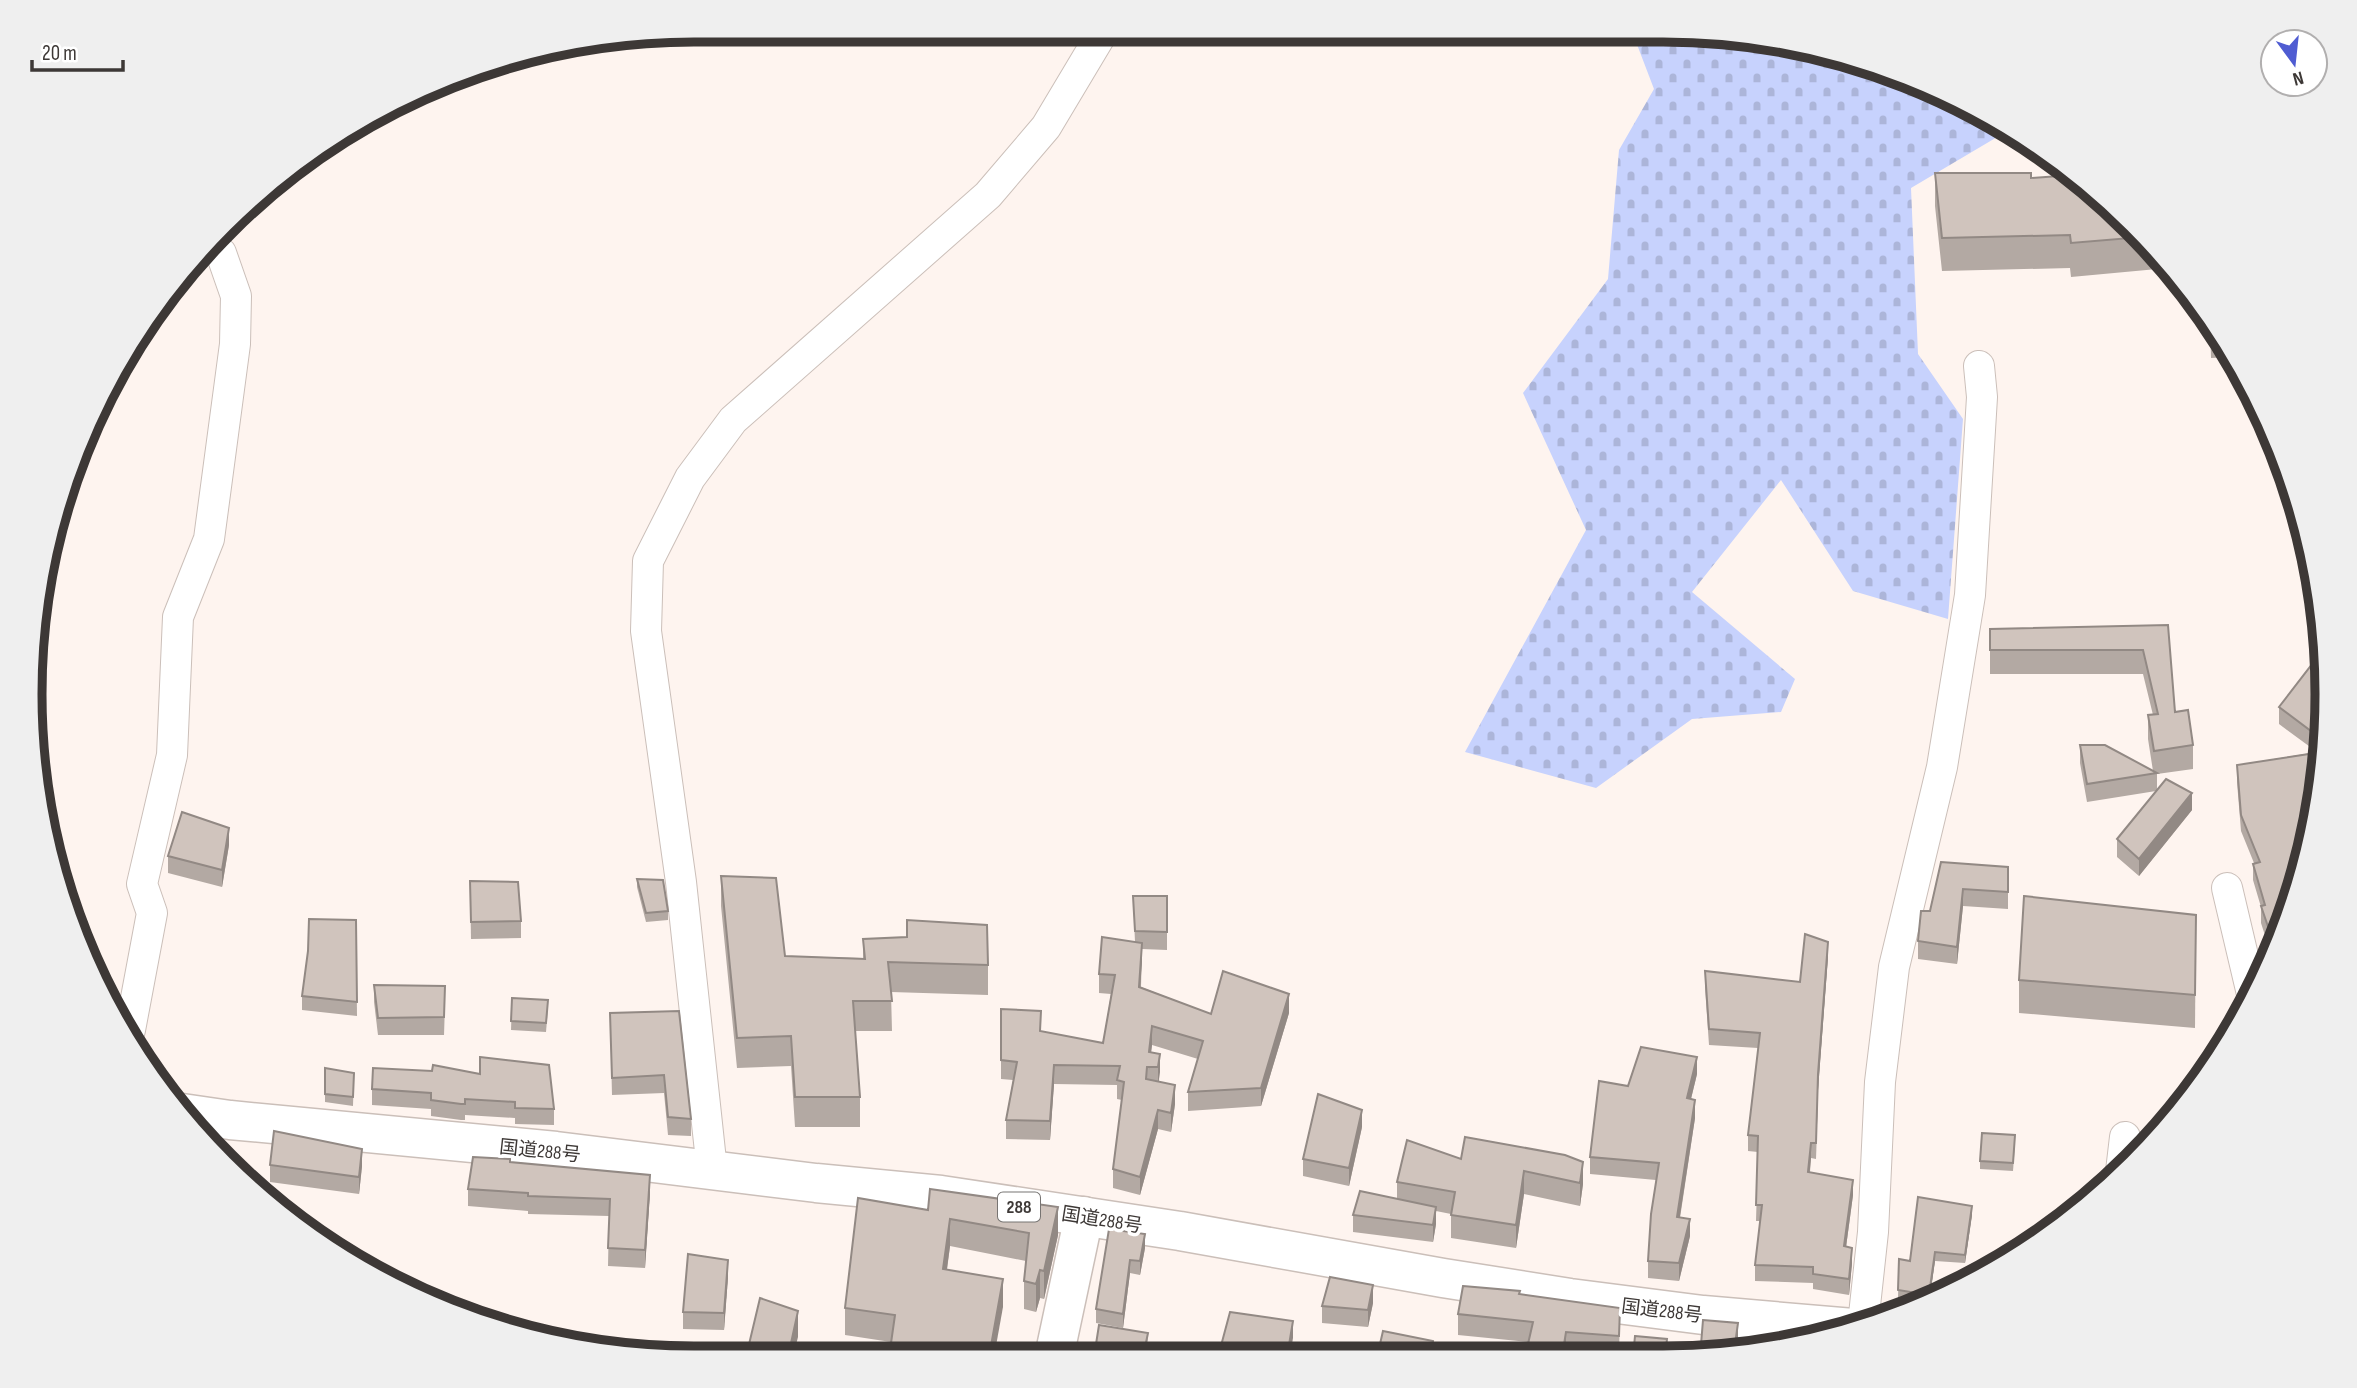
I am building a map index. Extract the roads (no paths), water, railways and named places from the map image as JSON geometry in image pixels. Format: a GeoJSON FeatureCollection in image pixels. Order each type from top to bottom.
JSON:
{"type":"FeatureCollection","features":[{"type":"Feature","properties":{"kind":"main road","name":"国道288号"},"geometry":{"type":"LineString","coordinates":[[197,1115],[556,1151],[941,1195],[1084,1216],[1570,1298],[1703,1315],[1825,1326]]}},
{"type":"Feature","properties":{"kind":"main road"},"geometry":{"type":"LineString","coordinates":[[1057,1346],[1084,1216]]}},
{"type":"Feature","properties":{"kind":"street"},"geometry":{"type":"LineString","coordinates":[[712,1170],[681,882],[646,631],[648,561],[690,478],[733,420],[988,195],[1046,127],[1097,42]]}},
{"type":"Feature","properties":{"kind":"street"},"geometry":{"type":"LineString","coordinates":[[131,1023],[152,913],[142,884],[172,755],[178,617],[209,539],[235,344],[236,296],[221,253],[217,250]]}},
{"type":"Feature","properties":{"kind":"street"},"geometry":{"type":"LineString","coordinates":[[1864,1314],[1872,1231],[1880,1082],[1894,967],[1942,767],[1970,595],[1982,397],[1979,366]]}},
{"type":"Feature","properties":{"kind":"street"},"geometry":{"type":"LineString","coordinates":[[2227,888],[2249,980]]}},
{"type":"Feature","properties":{"kind":"street"},"geometry":{"type":"LineString","coordinates":[[2122,1157],[2125,1137]]}}]}
